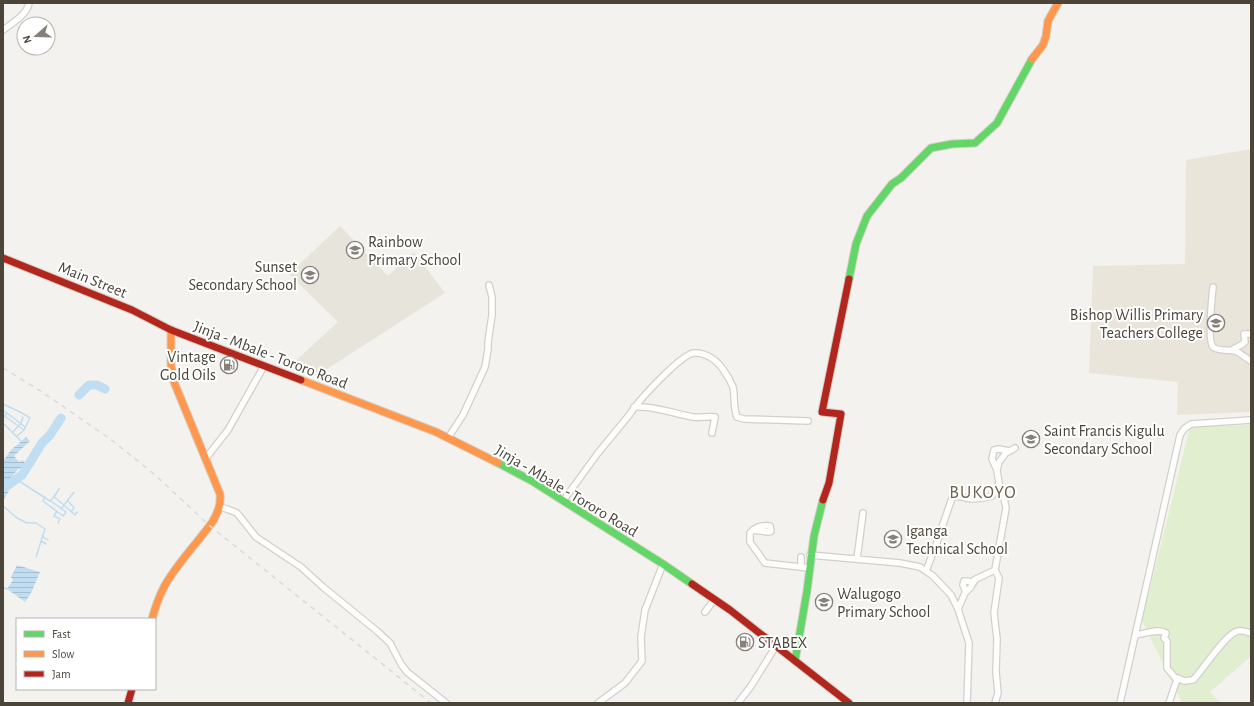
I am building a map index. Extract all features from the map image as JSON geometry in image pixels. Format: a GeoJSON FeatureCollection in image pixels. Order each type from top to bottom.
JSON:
{"type":"FeatureCollection","features":[{"type":"Feature","properties":{"kind":"main road"},"geometry":{"type":"LineString","coordinates":[[795,661],[806,597],[810,555],[824,494],[829,483],[841,414],[822,412],[856,244],[867,216],[892,184],[901,178],[930,148],[952,144],[975,143],[997,123],[1029,63],[1042,45],[1046,36],[1048,21],[1058,3]]}},
{"type":"Feature","properties":{"kind":"main road","name":"Main Street"},"geometry":{"type":"LineString","coordinates":[[3,258],[132,310],[171,330]]}},
{"type":"Feature","properties":{"kind":"main road"},"geometry":{"type":"LineString","coordinates":[[152,618],[160,593],[172,573],[210,526],[220,507],[220,494],[174,382],[171,365],[171,330]]}},
{"type":"Feature","properties":{"kind":"main road","name":"Jinja - Mbale - Tororo Road"},"geometry":{"type":"LineString","coordinates":[[171,330],[448,438],[490,458],[532,481],[663,564],[776,646],[849,703]]}},
{"type":"Feature","properties":{"kind":"main road"},"geometry":{"type":"LineString","coordinates":[[128,703],[132,690]]}},
{"type":"Feature","properties":{"kind":"street"},"geometry":{"type":"LineString","coordinates":[[3,30],[22,15],[28,8],[29,3]]}},
{"type":"Feature","properties":{"kind":"street"},"geometry":{"type":"LineString","coordinates":[[448,438],[463,415],[484,367],[488,349],[492,315],[492,297],[489,285]]}},
{"type":"Feature","properties":{"kind":"street"},"geometry":{"type":"LineString","coordinates":[[1213,287],[1210,320],[1212,345],[1220,350],[1232,350],[1251,361]]}},
{"type":"Feature","properties":{"kind":"street"},"geometry":{"type":"LineString","coordinates":[[1232,350],[1245,342],[1244,334],[1251,334]]}},
{"type":"Feature","properties":{"kind":"street"},"geometry":{"type":"LineString","coordinates":[[563,501],[598,452],[623,424],[634,408],[657,382],[674,366],[692,353],[701,354],[714,359],[724,370],[733,386],[734,410],[737,417],[744,419],[808,421]]}},
{"type":"Feature","properties":{"kind":"street"},"geometry":{"type":"LineString","coordinates":[[206,458],[228,430],[264,366]]}},
{"type":"Feature","properties":{"kind":"street"},"geometry":{"type":"LineString","coordinates":[[634,408],[643,406],[695,418],[705,416],[715,417],[712,433]]}},
{"type":"Feature","properties":{"kind":"street"},"geometry":{"type":"LineString","coordinates":[[1120,703],[1180,435],[1184,429],[1191,424],[1251,420]]}},
{"type":"Feature","properties":{"kind":"street"},"geometry":{"type":"LineString","coordinates":[[997,470],[999,462],[1006,453],[1015,448]]}},
{"type":"Feature","properties":{"kind":"street"},"geometry":{"type":"LineString","coordinates":[[995,703],[998,693],[996,672],[997,639],[994,613],[999,578],[996,570],[1006,508],[1003,493],[999,484],[997,470],[992,459],[994,450],[999,449],[1009,451]]}},
{"type":"Feature","properties":{"kind":"street"},"geometry":{"type":"LineString","coordinates":[[926,571],[952,498],[954,496],[959,496],[969,499],[983,499],[992,496],[999,484]]}},
{"type":"Feature","properties":{"kind":"street"},"geometry":{"type":"LineString","coordinates":[[220,507],[227,508],[237,513],[256,537],[301,567],[377,630],[390,643],[407,672],[446,703]]}},
{"type":"Feature","properties":{"kind":"street"},"geometry":{"type":"LineString","coordinates":[[857,559],[863,513]]}},
{"type":"Feature","properties":{"kind":"street"},"geometry":{"type":"LineString","coordinates":[[753,530],[750,533],[750,542],[765,563],[809,568]]}},
{"type":"Feature","properties":{"kind":"street"},"geometry":{"type":"LineString","coordinates":[[810,555],[900,563],[920,567],[933,576],[950,595],[958,609],[969,643],[967,703]]}},
{"type":"Feature","properties":{"kind":"street"},"geometry":{"type":"LineString","coordinates":[[801,557],[801,567]]}},
{"type":"Feature","properties":{"kind":"street"},"geometry":{"type":"LineString","coordinates":[[598,703],[625,683],[642,661],[641,637],[645,610],[663,564]]}},
{"type":"Feature","properties":{"kind":"street"},"geometry":{"type":"LineString","coordinates":[[958,609],[966,592],[974,582],[996,570]]}},
{"type":"Feature","properties":{"kind":"street"},"geometry":{"type":"LineString","coordinates":[[705,612],[714,600]]}},
{"type":"Feature","properties":{"kind":"street"},"geometry":{"type":"LineString","coordinates":[[1135,635],[1155,631],[1163,631],[1166,633],[1164,638],[1167,641],[1167,668],[1177,680]]}},
{"type":"Feature","properties":{"kind":"street"},"geometry":{"type":"LineString","coordinates":[[1177,680],[1178,678],[1184,681],[1193,680],[1221,645],[1235,632],[1251,633]]}},
{"type":"Feature","properties":{"kind":"street"},"geometry":{"type":"LineString","coordinates":[[738,703],[751,686],[776,646]]}},
{"type":"Feature","properties":{"kind":"street"},"geometry":{"type":"LineString","coordinates":[[1169,703],[1177,680]]}},
{"type":"Feature","properties":{"kind":"shaded area","name":"Bishop Willis Primary Teachers College"},"geometry":{"type":"Polygon","coordinates":[[[1251,149],[1251,412],[1177,415],[1178,382],[1089,373],[1093,266],[1185,264],[1186,160],[1251,149]]]}},
{"type":"Feature","properties":{"kind":"shaded area"},"geometry":{"type":"Polygon","coordinates":[[[340,226],[388,276],[414,252],[445,293],[316,376],[290,366],[338,322],[289,274],[340,226]]]}},
{"type":"Feature","properties":{"kind":"green space"},"geometry":{"type":"Polygon","coordinates":[[[1251,425],[1251,656],[1210,692],[1221,703],[1182,703],[1142,621],[1190,427],[1251,425]]]}},
{"type":"Feature","properties":{"kind":"water"},"geometry":{"type":"Polygon","coordinates":[[[26,437],[30,441],[14,456],[19,462],[22,460],[25,462],[23,467],[18,469],[12,477],[3,483],[3,461],[11,450],[26,437]]]}},
{"type":"Feature","properties":{"kind":"water"},"geometry":{"type":"Polygon","coordinates":[[[3,483],[9,491],[3,503],[3,483]]]}},
{"type":"Feature","properties":{"kind":"water"},"geometry":{"type":"Polygon","coordinates":[[[17,565],[40,572],[31,593],[25,602],[7,589],[13,580],[11,577],[17,565]]]}},
{"type":"Feature","properties":{"kind":"waterway"},"geometry":{"type":"LineString","coordinates":[[79,395],[89,385],[97,385],[105,389]]}},
{"type":"Feature","properties":{"kind":"waterway"},"geometry":{"type":"LineString","coordinates":[[3,404],[30,418],[24,430],[17,436]]}},
{"type":"Feature","properties":{"kind":"waterway"},"geometry":{"type":"LineString","coordinates":[[3,410],[25,427]]}},
{"type":"Feature","properties":{"kind":"waterway"},"geometry":{"type":"LineString","coordinates":[[3,418],[7,413]]}},
{"type":"Feature","properties":{"kind":"waterway"},"geometry":{"type":"LineString","coordinates":[[3,415],[24,430]]}},
{"type":"Feature","properties":{"kind":"waterway"},"geometry":{"type":"LineString","coordinates":[[13,432],[21,423],[23,417]]}},
{"type":"Feature","properties":{"kind":"waterway"},"geometry":{"type":"LineString","coordinates":[[3,486],[7,486],[22,475],[42,443],[50,435],[61,418]]}},
{"type":"Feature","properties":{"kind":"waterway"},"geometry":{"type":"LineString","coordinates":[[3,423],[21,441]]}},
{"type":"Feature","properties":{"kind":"waterway"},"geometry":{"type":"LineString","coordinates":[[16,479],[50,501],[54,497],[75,515],[77,512]]}},
{"type":"Feature","properties":{"kind":"waterway"},"geometry":{"type":"LineString","coordinates":[[54,497],[59,489]]}},
{"type":"Feature","properties":{"kind":"waterway"},"geometry":{"type":"LineString","coordinates":[[61,509],[74,492]]}},
{"type":"Feature","properties":{"kind":"waterway"},"geometry":{"type":"LineString","coordinates":[[45,497],[43,501],[63,516],[66,512],[51,501]]}},
{"type":"Feature","properties":{"kind":"waterway"},"geometry":{"type":"LineString","coordinates":[[68,501],[74,508],[71,512]]}},
{"type":"Feature","properties":{"kind":"waterway"},"geometry":{"type":"LineString","coordinates":[[3,506],[17,518],[27,523],[36,523],[45,529],[36,557]]}},
{"type":"Feature","properties":{"kind":"waterway"},"geometry":{"type":"LineString","coordinates":[[57,511],[54,516],[60,519],[58,523]]}},
{"type":"Feature","properties":{"kind":"waterway"},"geometry":{"type":"LineString","coordinates":[[42,536],[48,540]]}},
{"type":"Feature","properties":{"kind":"waterway"},"geometry":{"type":"LineString","coordinates":[[41,541],[46,544]]}},
{"type":"Feature","properties":{"kind":"waterway"},"geometry":{"type":"LineString","coordinates":[[3,587],[7,589]]}},
{"type":"Feature","properties":{"kind":"railway"},"geometry":{"type":"LineString","coordinates":[[3,368],[39,390],[109,438],[154,474],[210,526],[431,703]]}},
{"type":"Feature","properties":{"kind":"traffic: fast"},"geometry":{"type":"LineString","coordinates":[[849,279],[856,244],[867,216],[892,184],[901,178],[931,148],[952,144],[975,143],[997,123],[1032,59]]}},
{"type":"Feature","properties":{"kind":"traffic: fast"},"geometry":{"type":"LineString","coordinates":[[498,463],[532,481],[692,584]]}},
{"type":"Feature","properties":{"kind":"traffic: fast"},"geometry":{"type":"LineString","coordinates":[[795,661],[807,591],[814,536],[823,500]]}},
{"type":"Feature","properties":{"kind":"traffic: slow"},"geometry":{"type":"LineString","coordinates":[[1032,59],[1043,45],[1048,21],[1058,3]]}},
{"type":"Feature","properties":{"kind":"traffic: slow"},"geometry":{"type":"LineString","coordinates":[[152,618],[157,603],[169,578],[213,521],[220,505],[220,494],[174,382],[171,365],[171,330]]}},
{"type":"Feature","properties":{"kind":"traffic: slow"},"geometry":{"type":"LineString","coordinates":[[301,380],[436,432],[498,463]]}},
{"type":"Feature","properties":{"kind":"traffic: jam"},"geometry":{"type":"LineString","coordinates":[[3,258],[132,310],[171,330],[301,380]]}},
{"type":"Feature","properties":{"kind":"traffic: jam"},"geometry":{"type":"LineString","coordinates":[[823,500],[829,483],[841,414],[822,412],[849,279]]}},
{"type":"Feature","properties":{"kind":"traffic: jam"},"geometry":{"type":"LineString","coordinates":[[692,584],[730,610],[849,703]]}},
{"type":"Feature","properties":{"kind":"traffic: jam"},"geometry":{"type":"LineString","coordinates":[[128,703],[132,690]]}},
{"type":"Feature","properties":{"kind":"place","name":"Rainbow Primary School"},"geometry":{"type":"Point","coordinates":[355,250]}},
{"type":"Feature","properties":{"kind":"place","name":"Sunset Secondary School"},"geometry":{"type":"Point","coordinates":[310,275]}},
{"type":"Feature","properties":{"kind":"place","name":"Bishop Willis Primary Teachers College"},"geometry":{"type":"Point","coordinates":[1216,323]}},
{"type":"Feature","properties":{"kind":"place","name":"Vintage Gold Oils"},"geometry":{"type":"Point","coordinates":[229,365]}},
{"type":"Feature","properties":{"kind":"place","name":"Saint Francis Kigulu Secondary School"},"geometry":{"type":"Point","coordinates":[1031,439]}},
{"type":"Feature","properties":{"kind":"place","name":"Iganga Technical School"},"geometry":{"type":"Point","coordinates":[893,539]}},
{"type":"Feature","properties":{"kind":"place","name":"Walugogo Primary School"},"geometry":{"type":"Point","coordinates":[824,602]}},
{"type":"Feature","properties":{"kind":"place","name":"STABEX"},"geometry":{"type":"Point","coordinates":[745,642]}},
{"type":"Feature","properties":{"kind":"district","name":"BUKOYO"},"geometry":{"type":"Point","coordinates":[983,492]}}]}
